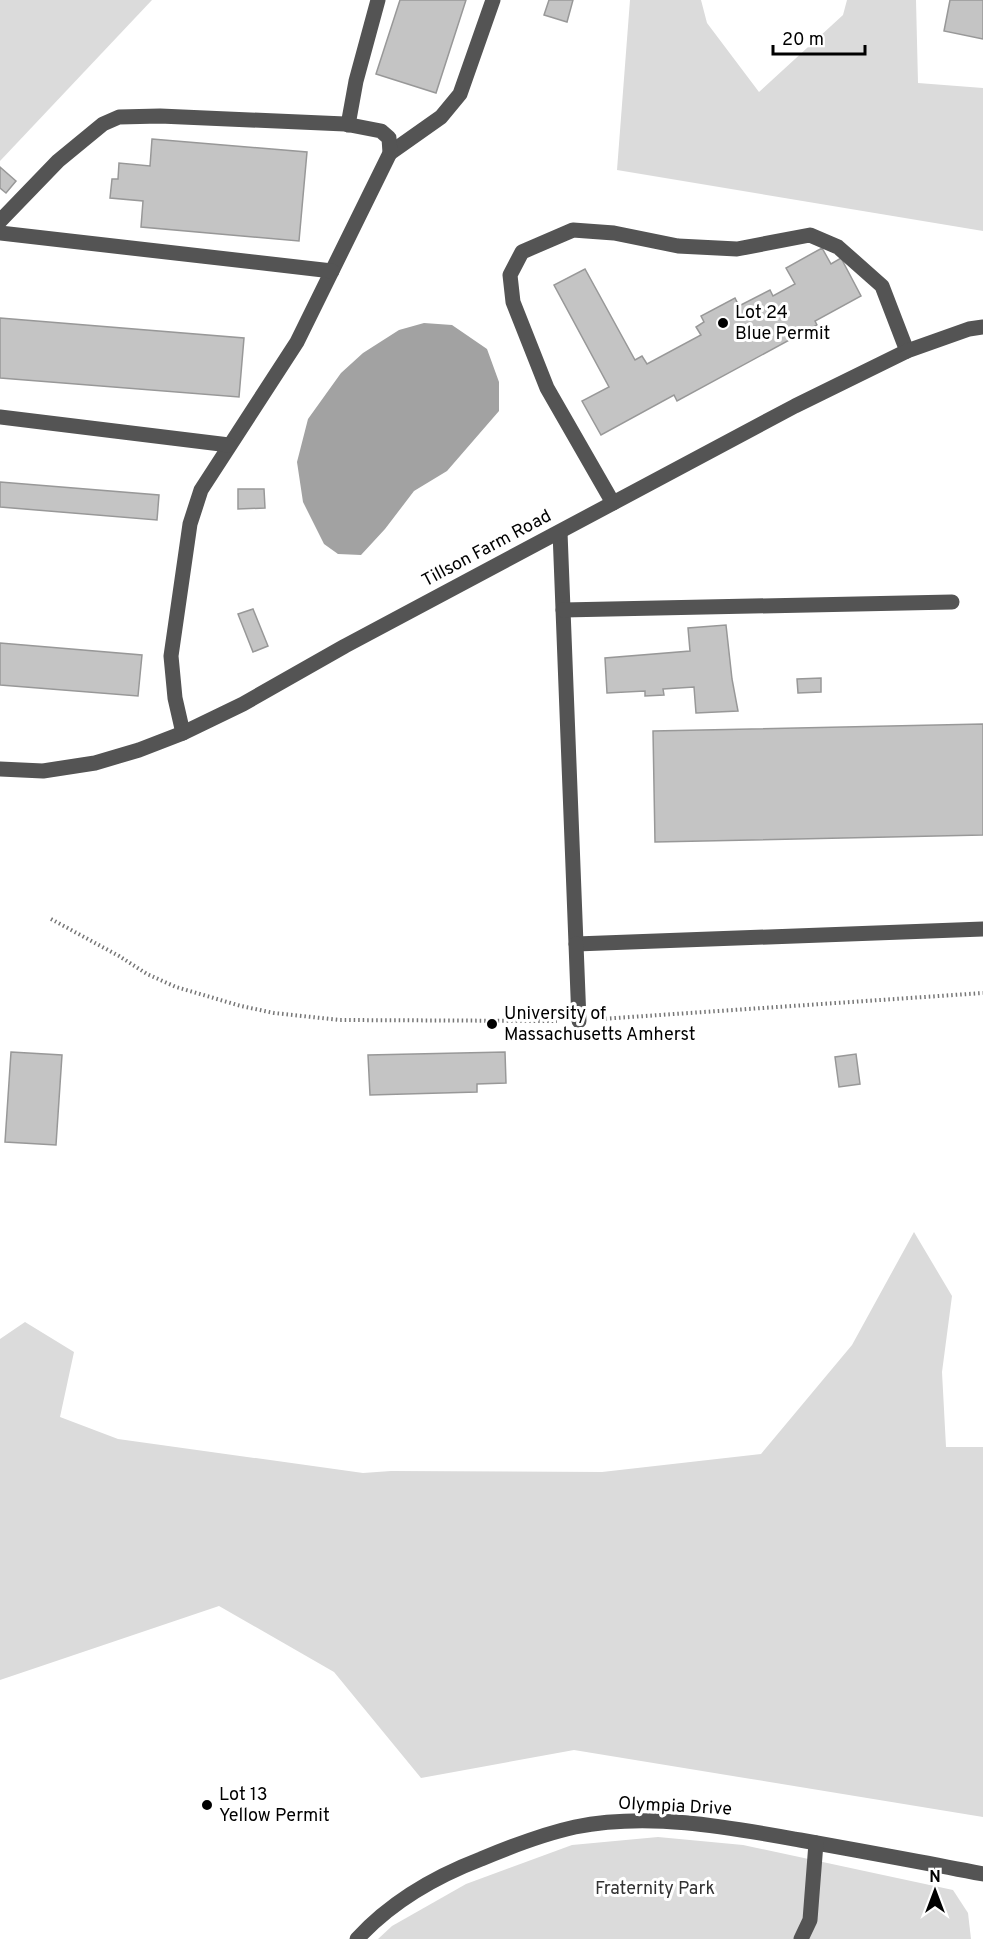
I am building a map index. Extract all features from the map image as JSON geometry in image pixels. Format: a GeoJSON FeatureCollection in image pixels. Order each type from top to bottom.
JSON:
{"type":"FeatureCollection","features":[{"type":"Feature","properties":{"kind":"street"},"geometry":{"type":"LineString","coordinates":[[348,125],[356,81],[378,0]]}},
{"type":"Feature","properties":{"kind":"street"},"geometry":{"type":"LineString","coordinates":[[183,734],[175,698],[171,656],[190,524],[201,490],[297,342],[390,153],[441,117],[460,94],[493,0]]}},
{"type":"Feature","properties":{"kind":"street"},"geometry":{"type":"LineString","coordinates":[[0,221],[58,161],[103,124],[119,117],[160,116],[348,125],[381,131],[389,138],[390,153]]}},
{"type":"Feature","properties":{"kind":"street"},"geometry":{"type":"LineString","coordinates":[[613,503],[547,388],[513,302],[510,275],[522,252],[573,230],[614,233],[678,246],[737,249],[810,236],[838,247],[882,286],[907,351]]}},
{"type":"Feature","properties":{"kind":"street"},"geometry":{"type":"LineString","coordinates":[[0,232],[332,271]]}},
{"type":"Feature","properties":{"kind":"street","name":"Tillson Farm Road"},"geometry":{"type":"LineString","coordinates":[[0,769],[43,771],[95,764],[183,734],[243,704],[345,646],[795,406],[907,351],[969,329],[983,327]]}},
{"type":"Feature","properties":{"kind":"street"},"geometry":{"type":"LineString","coordinates":[[0,417],[229,445]]}},
{"type":"Feature","properties":{"kind":"street"},"geometry":{"type":"LineString","coordinates":[[560,532],[579,1021]]}},
{"type":"Feature","properties":{"kind":"street"},"geometry":{"type":"LineString","coordinates":[[563,610],[952,602]]}},
{"type":"Feature","properties":{"kind":"street"},"geometry":{"type":"LineString","coordinates":[[576,944],[983,929]]}},
{"type":"Feature","properties":{"kind":"street","name":"Olympia Drive"},"geometry":{"type":"LineString","coordinates":[[357,1939],[370,1924],[410,1893],[456,1868],[527,1840],[577,1827],[630,1821],[680,1823],[741,1830],[983,1874]]}},
{"type":"Feature","properties":{"kind":"street"},"geometry":{"type":"LineString","coordinates":[[801,1939],[810,1920],[816,1843]]}},
{"type":"Feature","properties":{"kind":"path"},"geometry":{"type":"LineString","coordinates":[[51,919],[147,974],[176,987],[274,1013],[340,1020],[579,1021],[983,993]]}},
{"type":"Feature","properties":{"kind":"green space"},"geometry":{"type":"Polygon","coordinates":[[[0,0],[152,0],[0,161],[0,0]]]}},
{"type":"Feature","properties":{"kind":"green space"},"geometry":{"type":"Polygon","coordinates":[[[630,0],[701,0],[707,23],[759,92],[843,15],[847,0],[916,0],[918,83],[983,88],[983,231],[617,170],[630,0]]]}},
{"type":"Feature","properties":{"kind":"green space"},"geometry":{"type":"Polygon","coordinates":[[[914,1232],[952,1296],[942,1372],[946,1447],[983,1447],[983,1817],[574,1750],[421,1778],[334,1672],[219,1606],[0,1680],[0,1339],[25,1322],[74,1352],[60,1417],[118,1439],[363,1473],[391,1471],[602,1472],[761,1454],[852,1345],[914,1232]]]}},
{"type":"Feature","properties":{"kind":"green space","name":"Fraternity Park"},"geometry":{"type":"Polygon","coordinates":[[[658,1837],[743,1845],[953,1890],[968,1913],[971,1939],[378,1939],[392,1926],[466,1884],[572,1845],[658,1837]]]}},
{"type":"Feature","properties":{"kind":"shaded area"},"geometry":{"type":"Polygon","coordinates":[[[424,323],[452,325],[487,349],[499,382],[499,411],[447,471],[414,491],[385,529],[361,555],[338,554],[324,544],[303,502],[297,462],[308,419],[341,373],[363,353],[399,330],[424,323]]]}},
{"type":"Feature","properties":{"kind":"building"},"geometry":{"type":"Polygon","coordinates":[[[400,0],[466,0],[436,93],[376,74],[400,0]]]}},
{"type":"Feature","properties":{"kind":"building"},"geometry":{"type":"Polygon","coordinates":[[[549,0],[573,0],[567,22],[544,15],[549,0]]]}},
{"type":"Feature","properties":{"kind":"building"},"geometry":{"type":"Polygon","coordinates":[[[950,0],[983,0],[983,39],[944,31],[950,0]]]}},
{"type":"Feature","properties":{"kind":"building"},"geometry":{"type":"Polygon","coordinates":[[[152,139],[307,152],[299,241],[141,227],[143,201],[110,198],[112,179],[118,179],[119,163],[150,166],[152,139]]]}},
{"type":"Feature","properties":{"kind":"building"},"geometry":{"type":"Polygon","coordinates":[[[0,167],[16,181],[6,193],[0,188],[0,167]]]}},
{"type":"Feature","properties":{"kind":"building"},"geometry":{"type":"Polygon","coordinates":[[[822,248],[831,264],[841,258],[861,296],[815,321],[817,325],[677,401],[674,395],[601,435],[582,401],[609,387],[554,285],[585,269],[635,360],[642,356],[647,364],[701,335],[696,327],[704,322],[701,316],[735,298],[739,306],[770,290],[773,296],[795,284],[786,268],[822,248]]]}},
{"type":"Feature","properties":{"kind":"building"},"geometry":{"type":"Polygon","coordinates":[[[0,318],[244,338],[239,397],[0,378],[0,318]]]}},
{"type":"Feature","properties":{"kind":"building"},"geometry":{"type":"Polygon","coordinates":[[[0,482],[159,495],[157,520],[0,507],[0,482]]]}},
{"type":"Feature","properties":{"kind":"building"},"geometry":{"type":"Polygon","coordinates":[[[238,489],[264,489],[265,508],[238,509],[238,489]]]}},
{"type":"Feature","properties":{"kind":"building"},"geometry":{"type":"Polygon","coordinates":[[[253,609],[268,646],[253,652],[238,614],[253,609]]]}},
{"type":"Feature","properties":{"kind":"building"},"geometry":{"type":"Polygon","coordinates":[[[726,625],[738,711],[696,713],[694,687],[663,689],[664,695],[645,696],[645,691],[607,693],[605,658],[690,651],[688,628],[726,625]]]}},
{"type":"Feature","properties":{"kind":"building"},"geometry":{"type":"Polygon","coordinates":[[[0,643],[142,655],[138,696],[0,685],[0,643]]]}},
{"type":"Feature","properties":{"kind":"building"},"geometry":{"type":"Polygon","coordinates":[[[821,678],[821,692],[798,693],[797,679],[821,678]]]}},
{"type":"Feature","properties":{"kind":"building"},"geometry":{"type":"Polygon","coordinates":[[[983,724],[983,835],[655,842],[653,731],[983,724]]]}},
{"type":"Feature","properties":{"kind":"building"},"geometry":{"type":"Polygon","coordinates":[[[11,1052],[62,1055],[56,1145],[5,1142],[11,1052]]]}},
{"type":"Feature","properties":{"kind":"building"},"geometry":{"type":"Polygon","coordinates":[[[505,1052],[506,1083],[477,1084],[477,1092],[370,1095],[368,1055],[505,1052]]]}},
{"type":"Feature","properties":{"kind":"building"},"geometry":{"type":"Polygon","coordinates":[[[856,1054],[860,1084],[839,1087],[835,1057],[856,1054]]]}},
{"type":"Feature","properties":{"kind":"place","name":"Lot 24 Blue Permit"},"geometry":{"type":"Point","coordinates":[723,323]}},
{"type":"Feature","properties":{"kind":"place","name":"University of Massachusetts Amherst"},"geometry":{"type":"Point","coordinates":[492,1024]}},
{"type":"Feature","properties":{"kind":"place","name":"Lot 13 Yellow Permit"},"geometry":{"type":"Point","coordinates":[207,1805]}}]}
